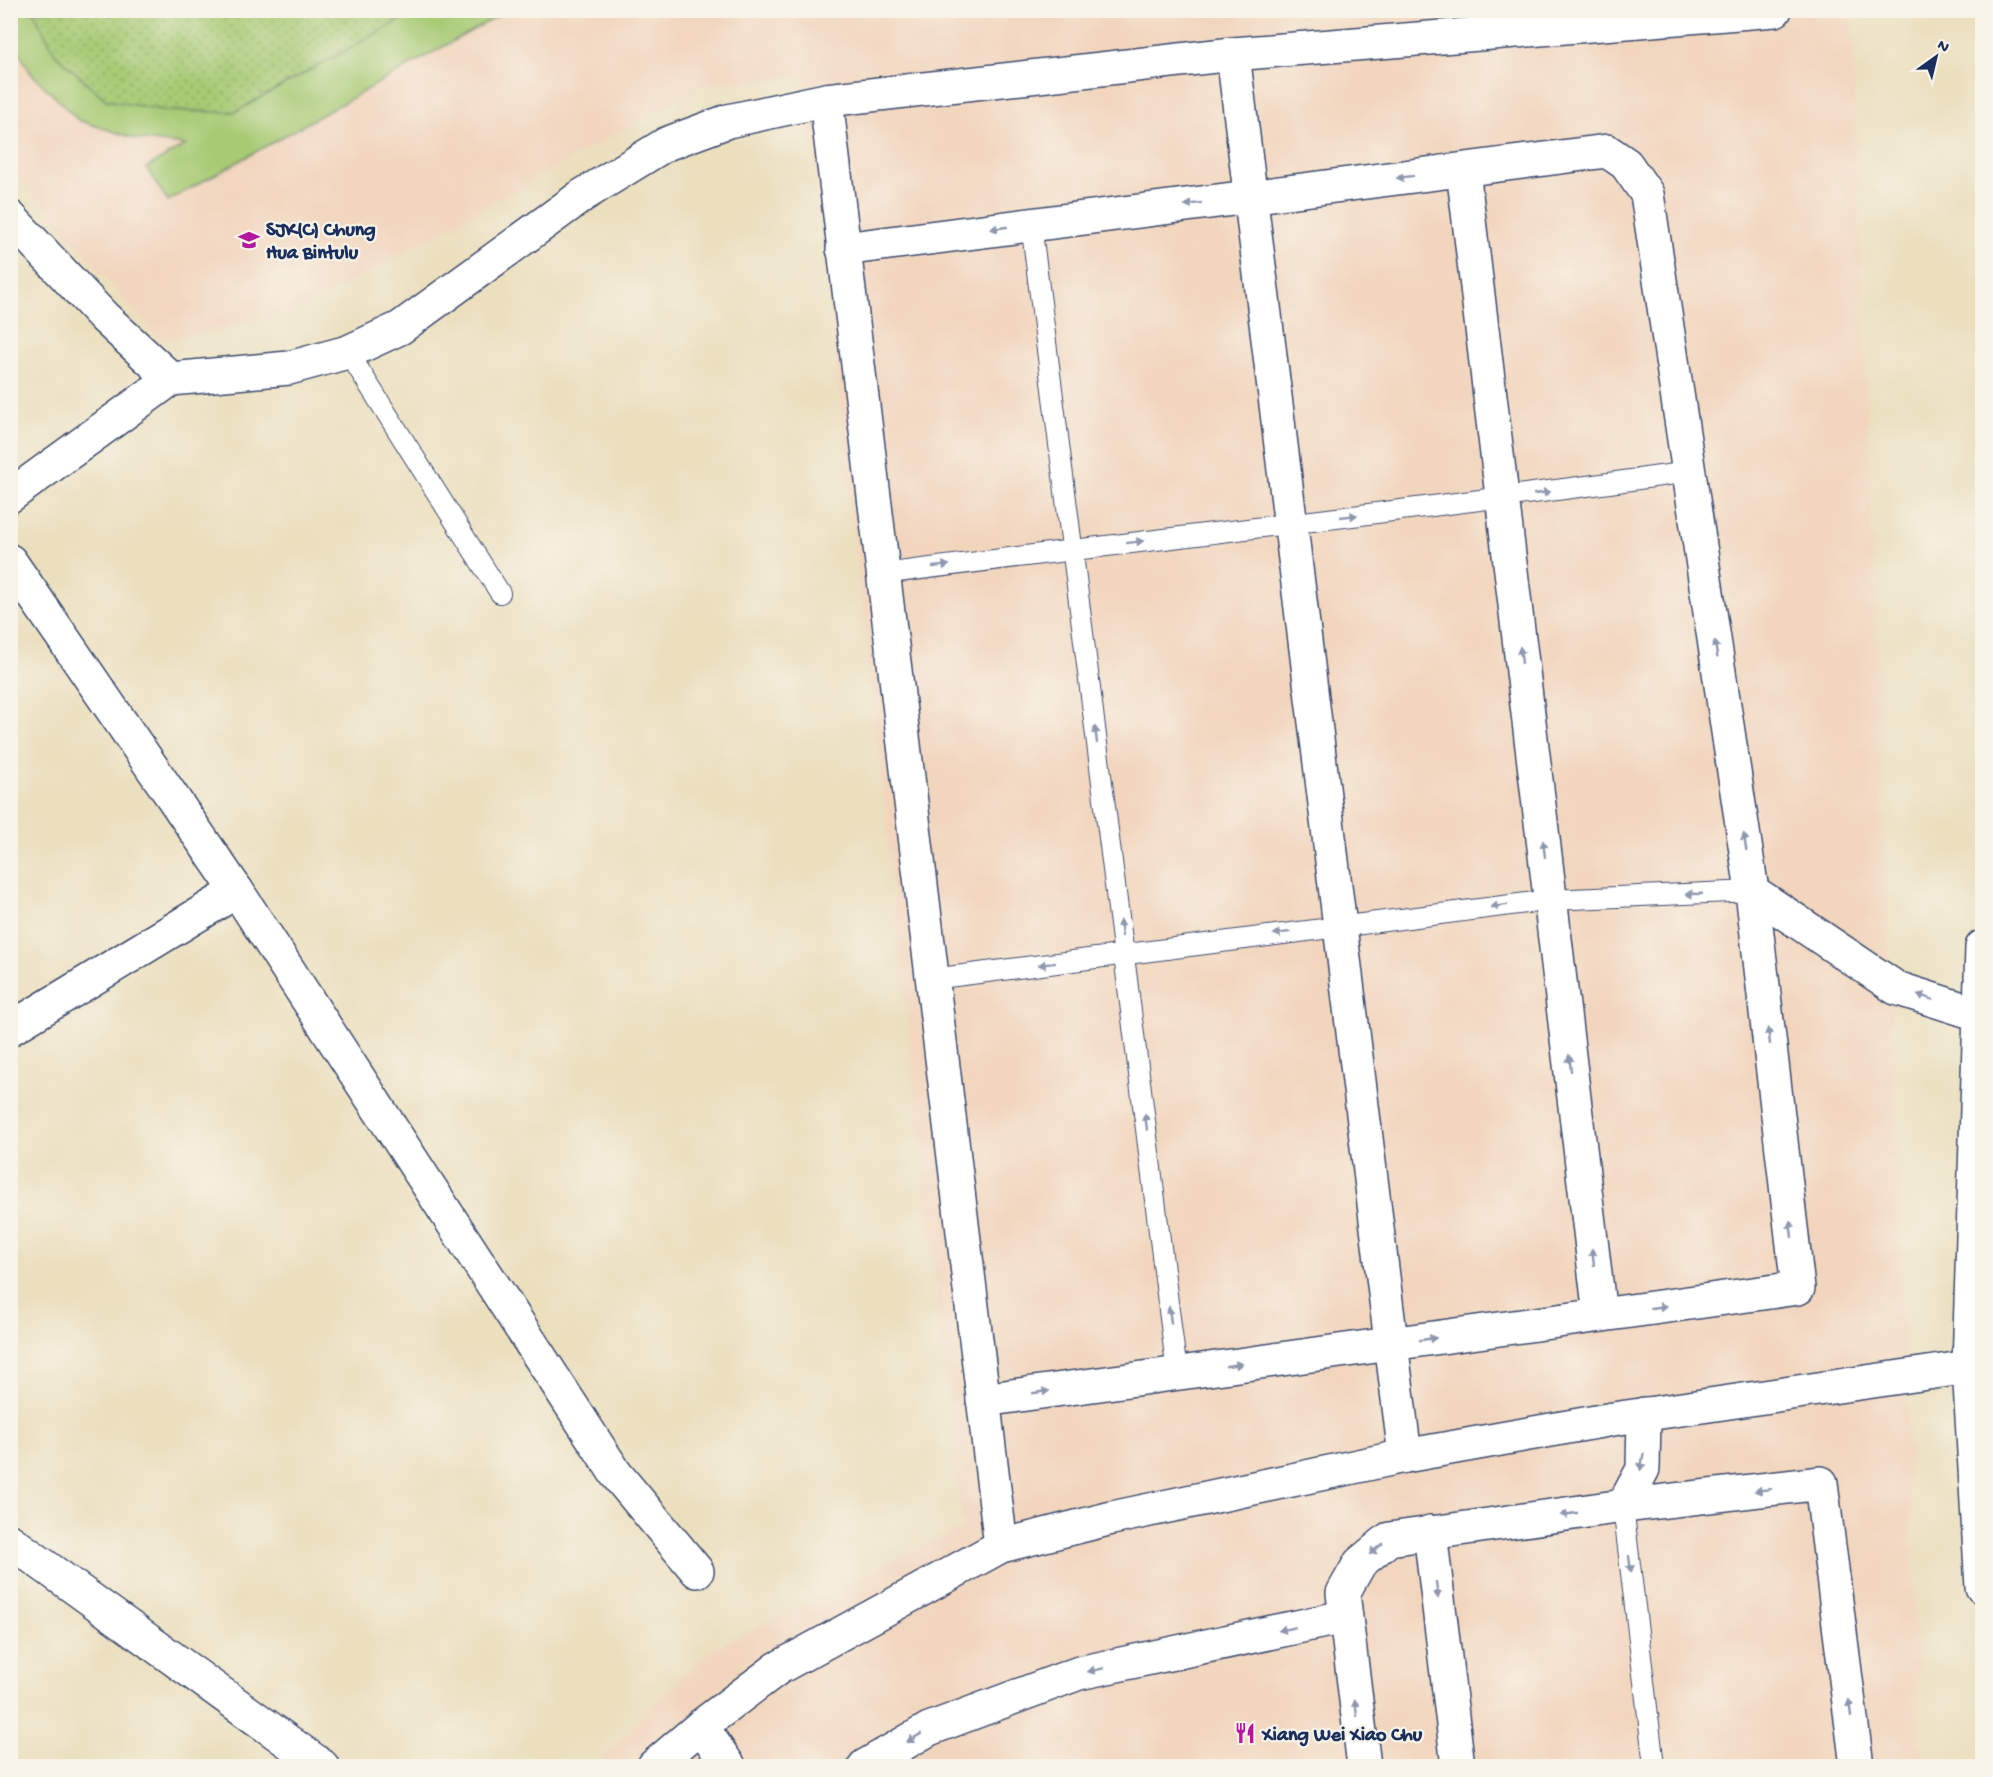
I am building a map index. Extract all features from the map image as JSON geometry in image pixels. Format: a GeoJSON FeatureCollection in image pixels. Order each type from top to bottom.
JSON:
{"type":"FeatureCollection","features":[{"type":"Feature","properties":{"kind":"street"},"geometry":{"type":"LineString","coordinates":[[10,496],[171,379],[290,368],[348,352],[400,328],[583,195],[666,144],[728,121],[826,99],[1233,54],[1775,10]]}},
{"type":"Feature","properties":{"kind":"street"},"geometry":{"type":"LineString","coordinates":[[1233,54],[1405,1456]]}},
{"type":"Feature","properties":{"kind":"street"},"geometry":{"type":"LineString","coordinates":[[826,99],[1001,1546]]}},
{"type":"Feature","properties":{"kind":"street"},"geometry":{"type":"LineString","coordinates":[[843,249],[1607,151],[1626,164],[1647,194],[1752,891],[1798,1288],[983,1400]]}},
{"type":"Feature","properties":{"kind":"street"},"geometry":{"type":"LineString","coordinates":[[1463,170],[1600,1315]]}},
{"type":"Feature","properties":{"kind":"street"},"geometry":{"type":"LineString","coordinates":[[10,217],[104,316],[171,379]]}},
{"type":"Feature","properties":{"kind":"street"},"geometry":{"type":"LineString","coordinates":[[10,561],[237,891],[616,1474],[697,1571]]}},
{"type":"Feature","properties":{"kind":"street"},"geometry":{"type":"LineString","coordinates":[[10,1029],[237,891]]}},
{"type":"Feature","properties":{"kind":"street"},"geometry":{"type":"LineString","coordinates":[[1752,891],[1896,988],[1980,1015]]}},
{"type":"Feature","properties":{"kind":"street"},"geometry":{"type":"LineString","coordinates":[[1983,947],[1969,1367],[1983,1587]]}},
{"type":"Feature","properties":{"kind":"street"},"geometry":{"type":"LineString","coordinates":[[654,1767],[701,1726],[778,1668],[1001,1546],[1112,1518],[1405,1456],[1644,1414],[1969,1367]]}},
{"type":"Feature","properties":{"kind":"street"},"geometry":{"type":"LineString","coordinates":[[1623,1506],[1643,1468],[1644,1414]]}},
{"type":"Feature","properties":{"kind":"street"},"geometry":{"type":"LineString","coordinates":[[1364,1767],[1344,1617],[1343,1593],[1360,1563],[1389,1539],[1623,1506],[1821,1483],[1857,1767]]}},
{"type":"Feature","properties":{"kind":"street"},"geometry":{"type":"LineString","coordinates":[[1430,1532],[1458,1767]]}},
{"type":"Feature","properties":{"kind":"street"},"geometry":{"type":"LineString","coordinates":[[10,1541],[322,1767]]}},
{"type":"Feature","properties":{"kind":"street"},"geometry":{"type":"LineString","coordinates":[[865,1767],[928,1729],[1079,1673],[1344,1617]]}},
{"type":"Feature","properties":{"kind":"street"},"geometry":{"type":"LineString","coordinates":[[701,1726],[729,1767]]}},
{"type":"Feature","properties":{"kind":"lane"},"geometry":{"type":"LineString","coordinates":[[1031,224],[1178,1373]]}},
{"type":"Feature","properties":{"kind":"lane"},"geometry":{"type":"LineString","coordinates":[[348,352],[500,593]]}},
{"type":"Feature","properties":{"kind":"lane"},"geometry":{"type":"LineString","coordinates":[[883,573],[1290,522],[1503,499],[1689,472]]}},
{"type":"Feature","properties":{"kind":"lane"},"geometry":{"type":"LineString","coordinates":[[932,979],[1550,900],[1752,891]]}},
{"type":"Feature","properties":{"kind":"lane"},"geometry":{"type":"LineString","coordinates":[[1623,1506],[1654,1767]]}},
{"type":"Feature","properties":{"kind":"shaded area"},"geometry":{"type":"Polygon","coordinates":[[[1447,10],[1851,11],[1921,1766],[595,1766],[706,1652],[962,1528],[804,75],[701,86],[298,311],[161,341],[11,169],[10,11],[1378,11],[1269,24],[1447,10]]]}},
{"type":"Feature","properties":{"kind":"green space"},"geometry":{"type":"Polygon","coordinates":[[[10,11],[33,11],[56,55],[106,100],[168,111],[235,112],[417,11],[507,11],[168,201],[146,168],[185,145],[136,139],[78,120],[30,72],[11,37],[10,11]]]}},
{"type":"Feature","properties":{"kind":"green space"},"geometry":{"type":"Polygon","coordinates":[[[33,11],[417,11],[235,112],[168,111],[106,100],[56,55],[33,11]]]}},
{"type":"Feature","properties":{"kind":"place","name":"SJK(C) Chung Hua Bintulu"},"geometry":{"type":"Point","coordinates":[249,240]}},
{"type":"Feature","properties":{"kind":"place","name":"Xiang Wei Xiao Chu"},"geometry":{"type":"Point","coordinates":[1245,1733]}}]}
